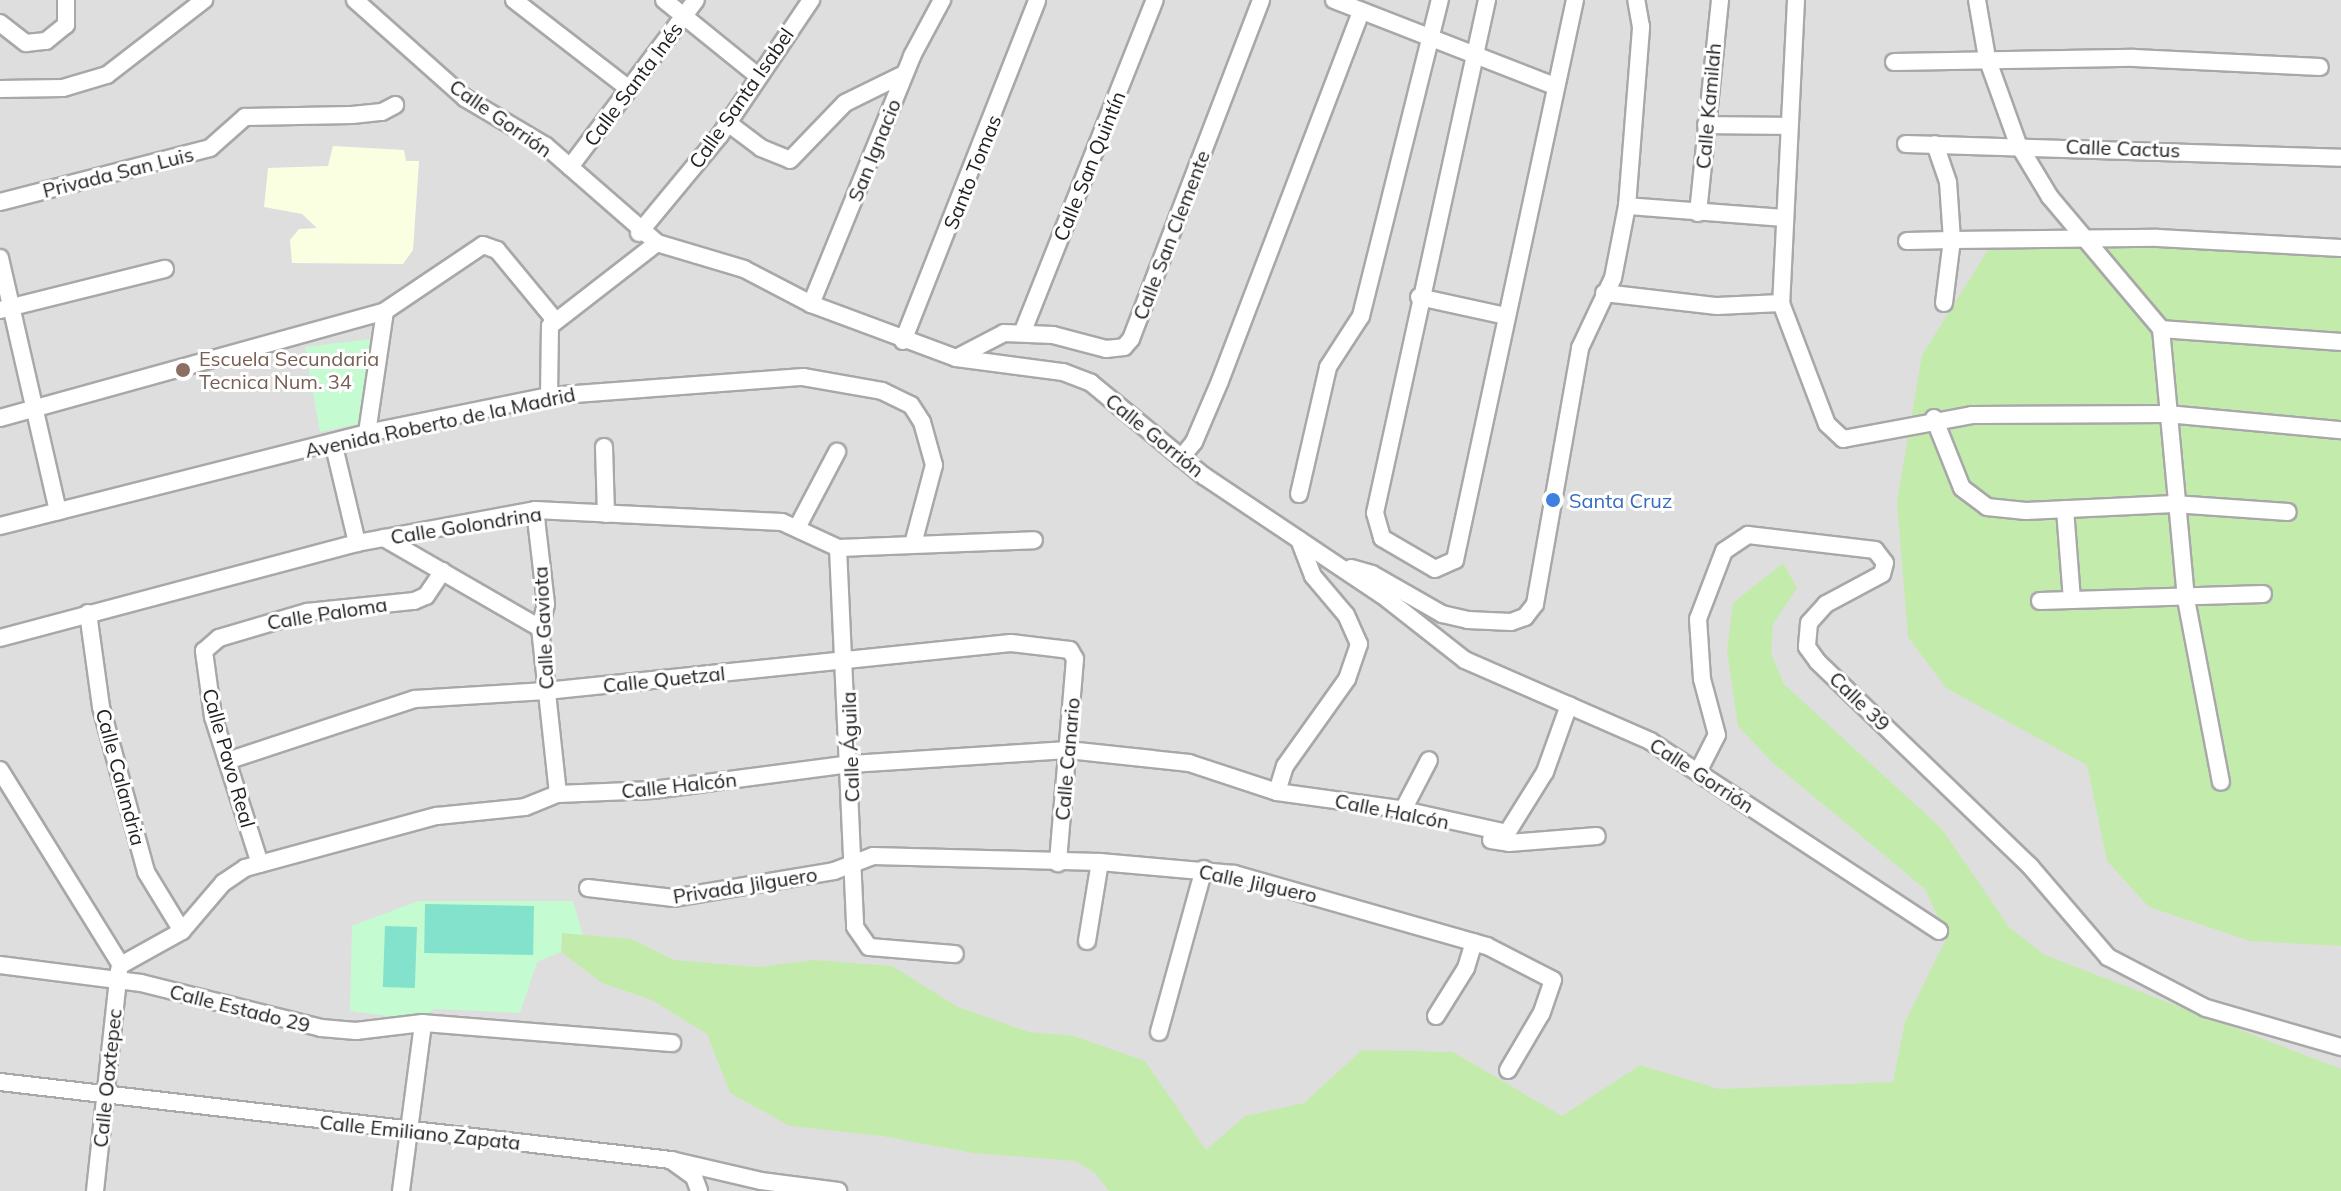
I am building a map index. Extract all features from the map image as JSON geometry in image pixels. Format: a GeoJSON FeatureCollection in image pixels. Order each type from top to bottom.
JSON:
{"type":"FeatureCollection","features":[{"type":"Feature","properties":{"kind":"street"},"geometry":{"type":"LineString","coordinates":[[0,23],[35,44],[66,25],[66,0]]}},
{"type":"Feature","properties":{"kind":"street"},"geometry":{"type":"LineString","coordinates":[[0,89],[63,88],[98,79],[125,65],[204,0]]}},
{"type":"Feature","properties":{"kind":"street"},"geometry":{"type":"LineString","coordinates":[[514,0],[628,88]]}},
{"type":"Feature","properties":{"kind":"street"},"geometry":{"type":"LineString","coordinates":[[664,0],[758,76]]}},
{"type":"Feature","properties":{"kind":"street","name":"Calle Santa Inés"},"geometry":{"type":"LineString","coordinates":[[570,167],[696,0]]}},
{"type":"Feature","properties":{"kind":"street","name":"Calle Santa Isabel"},"geometry":{"type":"LineString","coordinates":[[639,233],[728,123],[811,0]]}},
{"type":"Feature","properties":{"kind":"street","name":"San Ignacio"},"geometry":{"type":"LineString","coordinates":[[811,304],[904,74],[942,0]]}},
{"type":"Feature","properties":{"kind":"street","name":"Santo Tomas"},"geometry":{"type":"LineString","coordinates":[[903,341],[1037,0]]}},
{"type":"Feature","properties":{"kind":"street","name":"Calle San Quintín"},"geometry":{"type":"LineString","coordinates":[[1023,331],[1155,0]]}},
{"type":"Feature","properties":{"kind":"street","name":"Calle San Clemente"},"geometry":{"type":"LineString","coordinates":[[956,358],[985,338],[1023,331],[1106,349],[1124,347],[1131,339],[1261,0]]}},
{"type":"Feature","properties":{"kind":"street"},"geometry":{"type":"LineString","coordinates":[[1334,0],[1477,59],[1555,86]]}},
{"type":"Feature","properties":{"kind":"street"},"geometry":{"type":"LineString","coordinates":[[1299,494],[1328,367],[1361,316],[1408,145],[1427,39],[1440,0]]}},
{"type":"Feature","properties":{"kind":"street"},"geometry":{"type":"LineString","coordinates":[[1487,0],[1477,59],[1419,297],[1375,513],[1382,538],[1435,569],[1455,560],[1575,0]]}},
{"type":"Feature","properties":{"kind":"street"},"geometry":{"type":"LineString","coordinates":[[1342,568],[1372,574],[1442,614],[1496,624],[1525,617],[1535,604],[1580,348],[1613,278],[1627,206],[1641,27],[1636,0]]}},
{"type":"Feature","properties":{"kind":"street","name":"Calle Kamilah"},"geometry":{"type":"LineString","coordinates":[[1698,213],[1720,0]]}},
{"type":"Feature","properties":{"kind":"street"},"geometry":{"type":"LineString","coordinates":[[1796,0],[1781,303],[1827,424],[1843,439],[1934,418],[2167,414],[2341,430]]}},
{"type":"Feature","properties":{"kind":"street"},"geometry":{"type":"LineString","coordinates":[[1977,0],[1987,58],[2018,144],[2050,197],[2161,329],[2174,504],[2186,599],[2221,782]]}},
{"type":"Feature","properties":{"kind":"street","name":"Calle Gorrión"},"geometry":{"type":"LineString","coordinates":[[359,1],[465,98],[525,132],[570,167],[639,233],[657,243],[744,269],[811,304],[903,341],[956,358],[1063,372],[1091,383],[1181,458],[1342,568],[1465,660],[1569,705],[1606,717],[1699,770],[1939,931]]}},
{"type":"Feature","properties":{"kind":"street"},"geometry":{"type":"LineString","coordinates":[[1181,458],[1194,442],[1220,381],[1361,11]]}},
{"type":"Feature","properties":{"kind":"street"},"geometry":{"type":"LineString","coordinates":[[1894,62],[1987,58],[2320,67]]}},
{"type":"Feature","properties":{"kind":"street"},"geometry":{"type":"LineString","coordinates":[[728,123],[761,148],[790,160],[845,103],[904,74]]}},
{"type":"Feature","properties":{"kind":"street","name":"Privada San Luis"},"geometry":{"type":"LineString","coordinates":[[0,202],[198,152],[218,143],[245,117],[368,114],[395,105]]}},
{"type":"Feature","properties":{"kind":"street"},"geometry":{"type":"LineString","coordinates":[[1706,125],[1789,126]]}},
{"type":"Feature","properties":{"kind":"street","name":"Calle Cactus"},"geometry":{"type":"LineString","coordinates":[[1906,144],[2018,144],[2341,158]]}},
{"type":"Feature","properties":{"kind":"street"},"geometry":{"type":"LineString","coordinates":[[1935,144],[1948,182],[1952,240],[1944,303]]}},
{"type":"Feature","properties":{"kind":"street"},"geometry":{"type":"LineString","coordinates":[[1627,206],[1783,218]]}},
{"type":"Feature","properties":{"kind":"street"},"geometry":{"type":"LineString","coordinates":[[1907,241],[2158,238],[2341,248]]}},
{"type":"Feature","properties":{"kind":"street"},"geometry":{"type":"LineString","coordinates":[[549,396],[548,333],[555,320],[614,281],[657,243]]}},
{"type":"Feature","properties":{"kind":"street"},"geometry":{"type":"LineString","coordinates":[[0,418],[385,311],[483,245],[497,250],[555,320]]}},
{"type":"Feature","properties":{"kind":"street"},"geometry":{"type":"LineString","coordinates":[[0,258],[6,308],[37,408],[58,511]]}},
{"type":"Feature","properties":{"kind":"street"},"geometry":{"type":"LineString","coordinates":[[6,308],[165,269]]}},
{"type":"Feature","properties":{"kind":"street"},"geometry":{"type":"LineString","coordinates":[[1604,293],[1717,306],[1781,303]]}},
{"type":"Feature","properties":{"kind":"street"},"geometry":{"type":"LineString","coordinates":[[1419,297],[1506,316]]}},
{"type":"Feature","properties":{"kind":"street"},"geometry":{"type":"LineString","coordinates":[[367,433],[385,311]]}},
{"type":"Feature","properties":{"kind":"street"},"geometry":{"type":"LineString","coordinates":[[2161,329],[2341,342]]}},
{"type":"Feature","properties":{"kind":"street","name":"Avenida Roberto de la Madrid"},"geometry":{"type":"LineString","coordinates":[[0,526],[367,433],[549,396],[803,377],[903,397],[922,422],[934,465],[913,544]]}},
{"type":"Feature","properties":{"kind":"street"},"geometry":{"type":"LineString","coordinates":[[1934,418],[1962,488],[1987,507],[2065,509],[2174,504],[2288,512]]}},
{"type":"Feature","properties":{"kind":"street"},"geometry":{"type":"LineString","coordinates":[[333,442],[357,543]]}},
{"type":"Feature","properties":{"kind":"street"},"geometry":{"type":"LineString","coordinates":[[604,447],[606,514]]}},
{"type":"Feature","properties":{"kind":"street"},"geometry":{"type":"LineString","coordinates":[[798,526],[837,452]]}},
{"type":"Feature","properties":{"kind":"street"},"geometry":{"type":"LineString","coordinates":[[2065,509],[2072,600]]}},
{"type":"Feature","properties":{"kind":"street","name":"Calle Golondrina"},"geometry":{"type":"LineString","coordinates":[[0,638],[357,543],[535,510],[798,526],[838,548]]}},
{"type":"Feature","properties":{"kind":"street","name":"Calle Gaviota"},"geometry":{"type":"LineString","coordinates":[[535,510],[546,604],[540,628],[558,794]]}},
{"type":"Feature","properties":{"kind":"street","name":"Calle 39"},"geometry":{"type":"LineString","coordinates":[[1699,770],[1717,735],[1702,679],[1698,619],[1724,551],[1748,535],[1875,550],[1885,563],[1882,574],[1826,604],[1809,623],[1807,647],[1818,662],[2030,866],[2108,957],[2206,1008],[2341,1047]]}},
{"type":"Feature","properties":{"kind":"street"},"geometry":{"type":"LineString","coordinates":[[384,538],[540,628]]}},
{"type":"Feature","properties":{"kind":"street"},"geometry":{"type":"LineString","coordinates":[[838,548],[913,544],[970,546],[1034,540]]}},
{"type":"Feature","properties":{"kind":"street"},"geometry":{"type":"LineString","coordinates":[[1277,792],[1285,766],[1347,679],[1359,644],[1346,615],[1313,576],[1299,540]]}},
{"type":"Feature","properties":{"kind":"street","name":"Calle Águila"},"geometry":{"type":"LineString","coordinates":[[838,548],[847,659],[855,927],[862,945],[955,954]]}},
{"type":"Feature","properties":{"kind":"street","name":"Calle Paloma"},"geometry":{"type":"LineString","coordinates":[[204,651],[219,638],[307,612],[414,601],[426,596],[443,571]]}},
{"type":"Feature","properties":{"kind":"street"},"geometry":{"type":"LineString","coordinates":[[2040,601],[2186,599],[2263,594]]}},
{"type":"Feature","properties":{"kind":"street","name":"Calle Calandria"},"geometry":{"type":"LineString","coordinates":[[88,613],[101,707],[146,872],[182,931]]}},
{"type":"Feature","properties":{"kind":"street","name":"Calle Quetzal"},"geometry":{"type":"LineString","coordinates":[[227,761],[415,699],[546,691],[1011,643],[1075,655]]}},
{"type":"Feature","properties":{"kind":"street","name":"Calle Pavo Real"},"geometry":{"type":"LineString","coordinates":[[204,651],[213,717],[260,864]]}},
{"type":"Feature","properties":{"kind":"street","name":"Calle Canario"},"geometry":{"type":"LineString","coordinates":[[1058,863],[1075,655]]}},
{"type":"Feature","properties":{"kind":"street","name":"Calle Halcón"},"geometry":{"type":"LineString","coordinates":[[119,971],[182,931],[223,883],[260,864],[437,816],[525,807],[558,794],[653,790],[851,764],[1068,750],[1189,763],[1277,792],[1403,810],[1507,833],[1545,772],[1569,705]]}},
{"type":"Feature","properties":{"kind":"street"},"geometry":{"type":"LineString","coordinates":[[1403,810],[1429,760]]}},
{"type":"Feature","properties":{"kind":"street"},"geometry":{"type":"LineString","coordinates":[[0,770],[119,971]]}},
{"type":"Feature","properties":{"kind":"street"},"geometry":{"type":"LineString","coordinates":[[1470,827],[1483,838],[1509,843],[1597,836]]}},
{"type":"Feature","properties":{"kind":"street","name":"Calle Jilguero"},"geometry":{"type":"LineString","coordinates":[[853,862],[873,856],[1100,862],[1204,869],[1474,942],[1553,980],[1541,1014],[1508,1070]]}},
{"type":"Feature","properties":{"kind":"street","name":"Privada Jilguero"},"geometry":{"type":"LineString","coordinates":[[588,888],[673,898],[834,871],[853,862]]}},
{"type":"Feature","properties":{"kind":"street"},"geometry":{"type":"LineString","coordinates":[[1087,941],[1100,862]]}},
{"type":"Feature","properties":{"kind":"street"},"geometry":{"type":"LineString","coordinates":[[1159,1032],[1204,869]]}},
{"type":"Feature","properties":{"kind":"street"},"geometry":{"type":"LineString","coordinates":[[1436,1016],[1466,968],[1474,942]]}},
{"type":"Feature","properties":{"kind":"street","name":"Calle Estado 29"},"geometry":{"type":"LineString","coordinates":[[0,965],[119,971],[293,1025],[356,1031],[423,1023],[672,1043]]}},
{"type":"Feature","properties":{"kind":"street","name":"Calle Oaxtepec"},"geometry":{"type":"LineString","coordinates":[[95,1191],[119,971]]}},
{"type":"Feature","properties":{"kind":"street"},"geometry":{"type":"LineString","coordinates":[[401,1191],[423,1023]]}},
{"type":"Feature","properties":{"kind":"street","name":"Calle Emiliano Zapata"},"geometry":{"type":"LineString","coordinates":[[0,1082],[107,1098],[671,1160],[761,1181],[838,1191]]}},
{"type":"Feature","properties":{"kind":"street"},"geometry":{"type":"LineString","coordinates":[[671,1160],[694,1177],[699,1191]]}},
{"type":"Feature","properties":{"kind":"shaded area"},"geometry":{"type":"Polygon","coordinates":[[[0,0],[2341,0],[2341,1191],[0,1191],[0,0]]]}},
{"type":"Feature","properties":{"kind":"shaded area"},"geometry":{"type":"Polygon","coordinates":[[[333,146],[404,150],[406,161],[419,161],[413,250],[403,264],[292,263],[290,240],[299,229],[317,228],[302,214],[264,207],[268,168],[328,166],[333,146]]]}},
{"type":"Feature","properties":{"kind":"green space"},"geometry":{"type":"Polygon","coordinates":[[[2041,236],[2341,240],[2341,946],[2250,941],[2149,907],[2107,861],[2087,765],[1946,688],[1908,637],[1897,502],[1922,355],[1993,242],[2041,236]]]}},
{"type":"Feature","properties":{"kind":"green space"},"geometry":{"type":"Polygon","coordinates":[[[370,339],[363,423],[320,432],[305,347],[370,339]]]}},
{"type":"Feature","properties":{"kind":"green space"},"geometry":{"type":"Polygon","coordinates":[[[1783,563],[1797,588],[1773,624],[1771,653],[1784,684],[1942,829],[2009,927],[2045,955],[2341,1069],[2341,1191],[1109,1191],[1095,1173],[1075,1161],[973,1153],[882,1136],[790,1126],[730,1093],[707,1034],[652,1000],[602,983],[561,952],[562,933],[631,939],[674,960],[757,967],[814,960],[892,966],[958,1007],[1029,1032],[1074,1036],[1145,1061],[1206,1150],[1245,1116],[1304,1103],[1362,1050],[1453,1052],[1562,1116],[1640,1065],[1719,1089],[1893,1082],[1905,1022],[1947,937],[1925,889],[1772,762],[1738,726],[1727,651],[1733,603],[1783,563]]]}},
{"type":"Feature","properties":{"kind":"green space"},"geometry":{"type":"Polygon","coordinates":[[[418,901],[573,901],[583,935],[562,933],[561,952],[537,962],[520,1013],[434,1009],[420,1020],[350,1011],[352,926],[418,901]]]}},
{"type":"Feature","properties":{"kind":"green space"},"geometry":{"type":"Polygon","coordinates":[[[425,904],[534,906],[533,955],[424,953],[425,904]]]}},
{"type":"Feature","properties":{"kind":"green space"},"geometry":{"type":"Polygon","coordinates":[[[385,926],[417,927],[415,988],[383,987],[385,926]]]}},
{"type":"Feature","properties":{"kind":"place","name":"Escuela Secundaria Tecnica Num. 34"},"geometry":{"type":"Point","coordinates":[183,370]}},
{"type":"Feature","properties":{"kind":"place","name":"Santa Cruz"},"geometry":{"type":"Point","coordinates":[1553,500]}}]}
